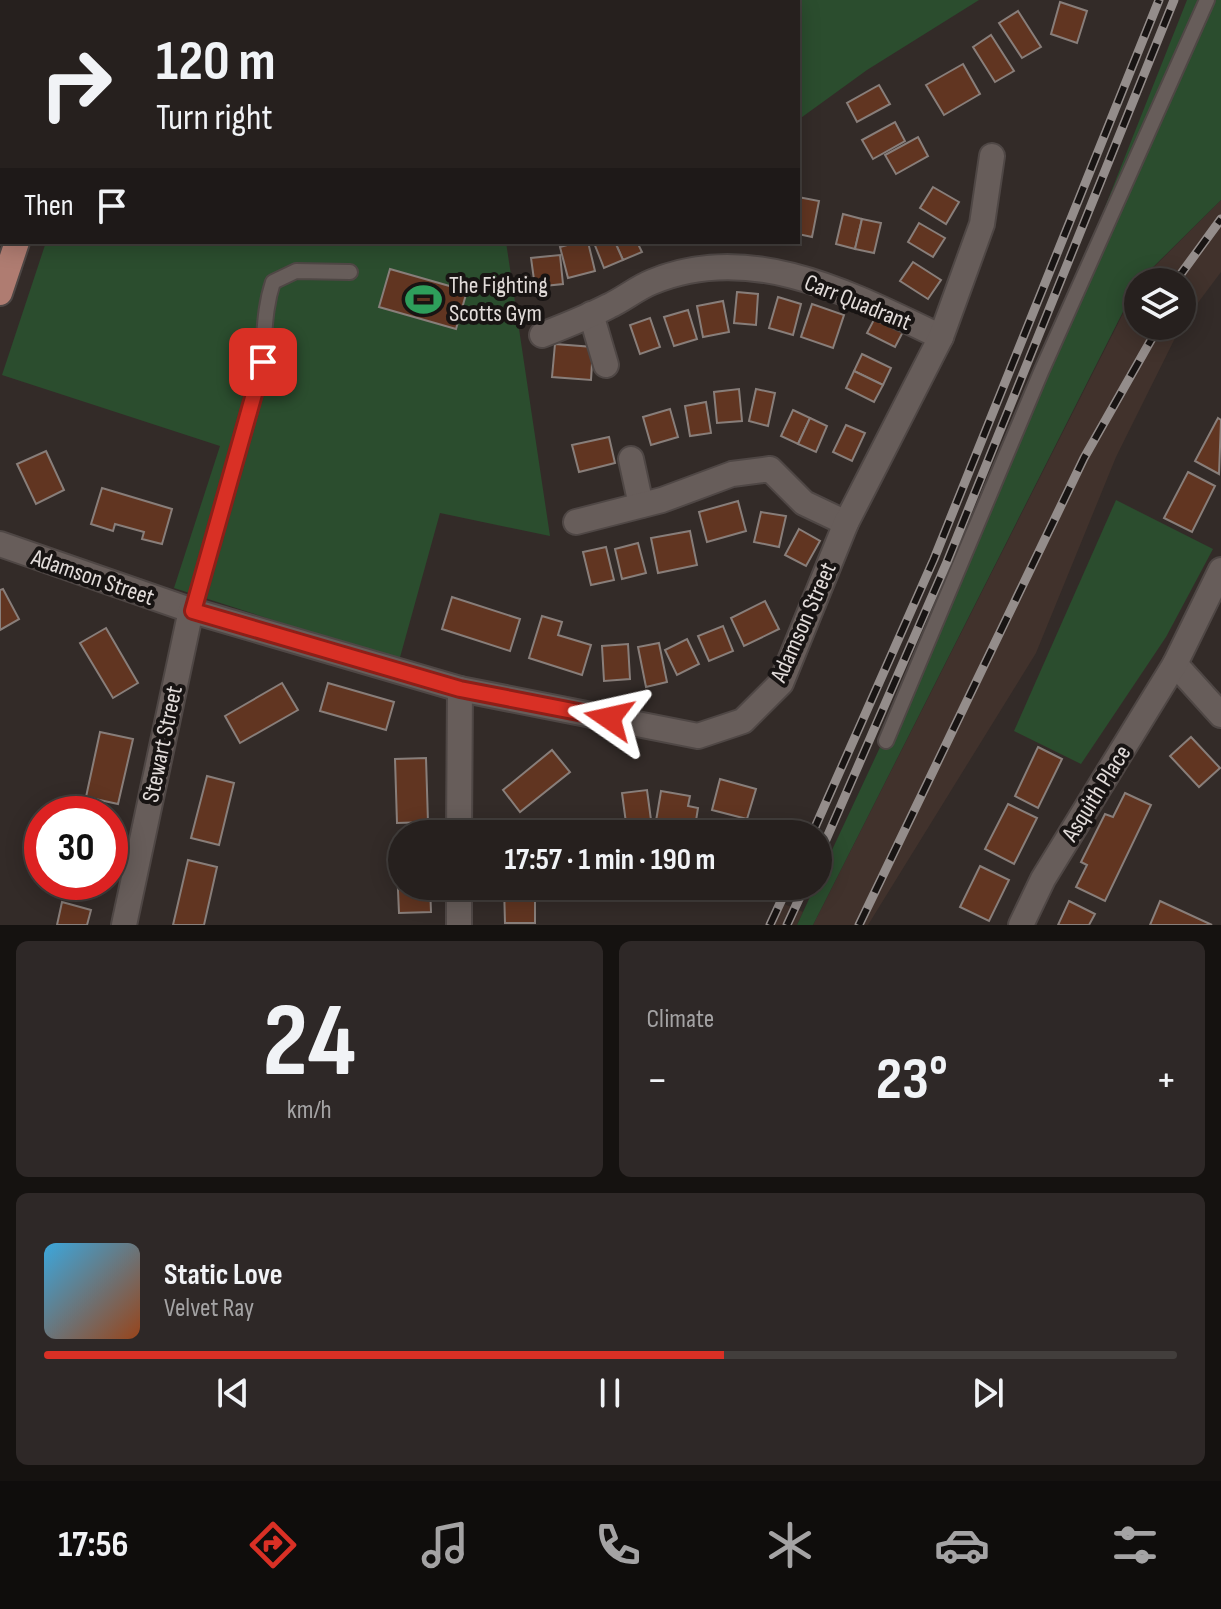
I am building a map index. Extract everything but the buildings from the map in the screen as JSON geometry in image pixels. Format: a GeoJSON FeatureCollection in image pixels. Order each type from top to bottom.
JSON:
{"type":"FeatureCollection","features":[{"type":"Feature","properties":{"kind":"main road"},"geometry":{"type":"LineString","coordinates":[[0,293],[16,244]]}},
{"type":"Feature","properties":{"kind":"street","name":"Adamson Street"},"geometry":{"type":"LineString","coordinates":[[0,544],[192,610],[460,689],[698,736],[743,721],[781,683],[846,523],[941,337],[982,224],[992,156]]}},
{"type":"Feature","properties":{"kind":"street","name":"Carr Quadrant"},"geometry":{"type":"LineString","coordinates":[[542,335],[591,314],[652,281],[702,270],[766,269],[839,289],[941,337]]}},
{"type":"Feature","properties":{"kind":"street"},"geometry":{"type":"LineString","coordinates":[[591,314],[606,365]]}},
{"type":"Feature","properties":{"kind":"street"},"geometry":{"type":"LineString","coordinates":[[631,459],[641,505]]}},
{"type":"Feature","properties":{"kind":"street"},"geometry":{"type":"LineString","coordinates":[[576,522],[641,505],[732,474],[770,469],[804,503],[846,523]]}},
{"type":"Feature","properties":{"kind":"street","name":"Asquith Place"},"geometry":{"type":"LineString","coordinates":[[1021,925],[1043,879],[1175,664],[1221,570]]}},
{"type":"Feature","properties":{"kind":"street","name":"Stewart Street"},"geometry":{"type":"LineString","coordinates":[[124,925],[192,610]]}},
{"type":"Feature","properties":{"kind":"street"},"geometry":{"type":"LineString","coordinates":[[1175,664],[1221,715]]}},
{"type":"Feature","properties":{"kind":"street"},"geometry":{"type":"LineString","coordinates":[[459,820],[460,689]]}},
{"type":"Feature","properties":{"kind":"street"},"geometry":{"type":"LineString","coordinates":[[459,900],[459,925]]}},
{"type":"Feature","properties":{"kind":"lane"},"geometry":{"type":"LineString","coordinates":[[886,741],[1041,372],[1207,0]]}},
{"type":"Feature","properties":{"kind":"lane"},"geometry":{"type":"LineString","coordinates":[[192,610],[259,379],[266,344],[264,310],[273,282],[296,271],[350,272]]}},
{"type":"Feature","properties":{"kind":"shaded area"},"geometry":{"type":"Polygon","coordinates":[[[1221,200],[1221,272],[1196,305],[1196,268],[1153,268],[1221,200]]]}},
{"type":"Feature","properties":{"kind":"shaded area"},"geometry":{"type":"Polygon","coordinates":[[[1124,312],[1124,340],[1174,340],[1116,457],[1036,653],[868,925],[813,925],[826,900],[832,900],[832,888],[1124,312]]]}},
{"type":"Feature","properties":{"kind":"shaded area"},"geometry":{"type":"Polygon","coordinates":[[[777,901],[803,912],[797,925],[765,925],[777,901]]]}},
{"type":"Feature","properties":{"kind":"green space"},"geometry":{"type":"Polygon","coordinates":[[[800,0],[979,0],[867,70],[800,119],[800,0]]]}},
{"type":"Feature","properties":{"kind":"green space"},"geometry":{"type":"Polygon","coordinates":[[[1187,0],[1221,0],[1221,200],[1152,268],[1124,268],[1124,310],[832,887],[832,850],[903,698],[1006,457],[1187,0]]]}},
{"type":"Feature","properties":{"kind":"green space"},"geometry":{"type":"Polygon","coordinates":[[[45,244],[506,244],[550,536],[440,513],[399,661],[174,588],[220,446],[2,375],[45,244]]]}},
{"type":"Feature","properties":{"kind":"green space"},"geometry":{"type":"Polygon","coordinates":[[[1116,500],[1213,549],[1166,637],[1081,764],[1014,731],[1116,500]]]}},
{"type":"Feature","properties":{"kind":"green space"},"geometry":{"type":"Polygon","coordinates":[[[809,900],[826,900],[813,925],[797,925],[809,900]]]}},
{"type":"Feature","properties":{"kind":"railway"},"geometry":{"type":"LineString","coordinates":[[818,820],[934,559],[1159,0]]}},
{"type":"Feature","properties":{"kind":"railway"},"geometry":{"type":"LineString","coordinates":[[832,826],[947,562],[1174,0]]}},
{"type":"Feature","properties":{"kind":"railway"},"geometry":{"type":"LineString","coordinates":[[1185,268],[1221,219]]}},
{"type":"Feature","properties":{"kind":"railway"},"geometry":{"type":"LineString","coordinates":[[859,925],[1084,458],[1151,340]]}},
{"type":"Feature","properties":{"kind":"railway"},"geometry":{"type":"LineString","coordinates":[[770,925],[782,900]]}},
{"type":"Feature","properties":{"kind":"railway"},"geometry":{"type":"LineString","coordinates":[[787,925],[799,900]]}},
{"type":"Feature","properties":{"kind":"place","name":"The Fighting Scotts Gym"},"geometry":{"type":"Point","coordinates":[423,299]}},
{"type":"Feature","properties":{"kind":"route"},"geometry":{"type":"LineString","coordinates":[[263,362],[193,611],[460,689],[609,718]]}}]}
